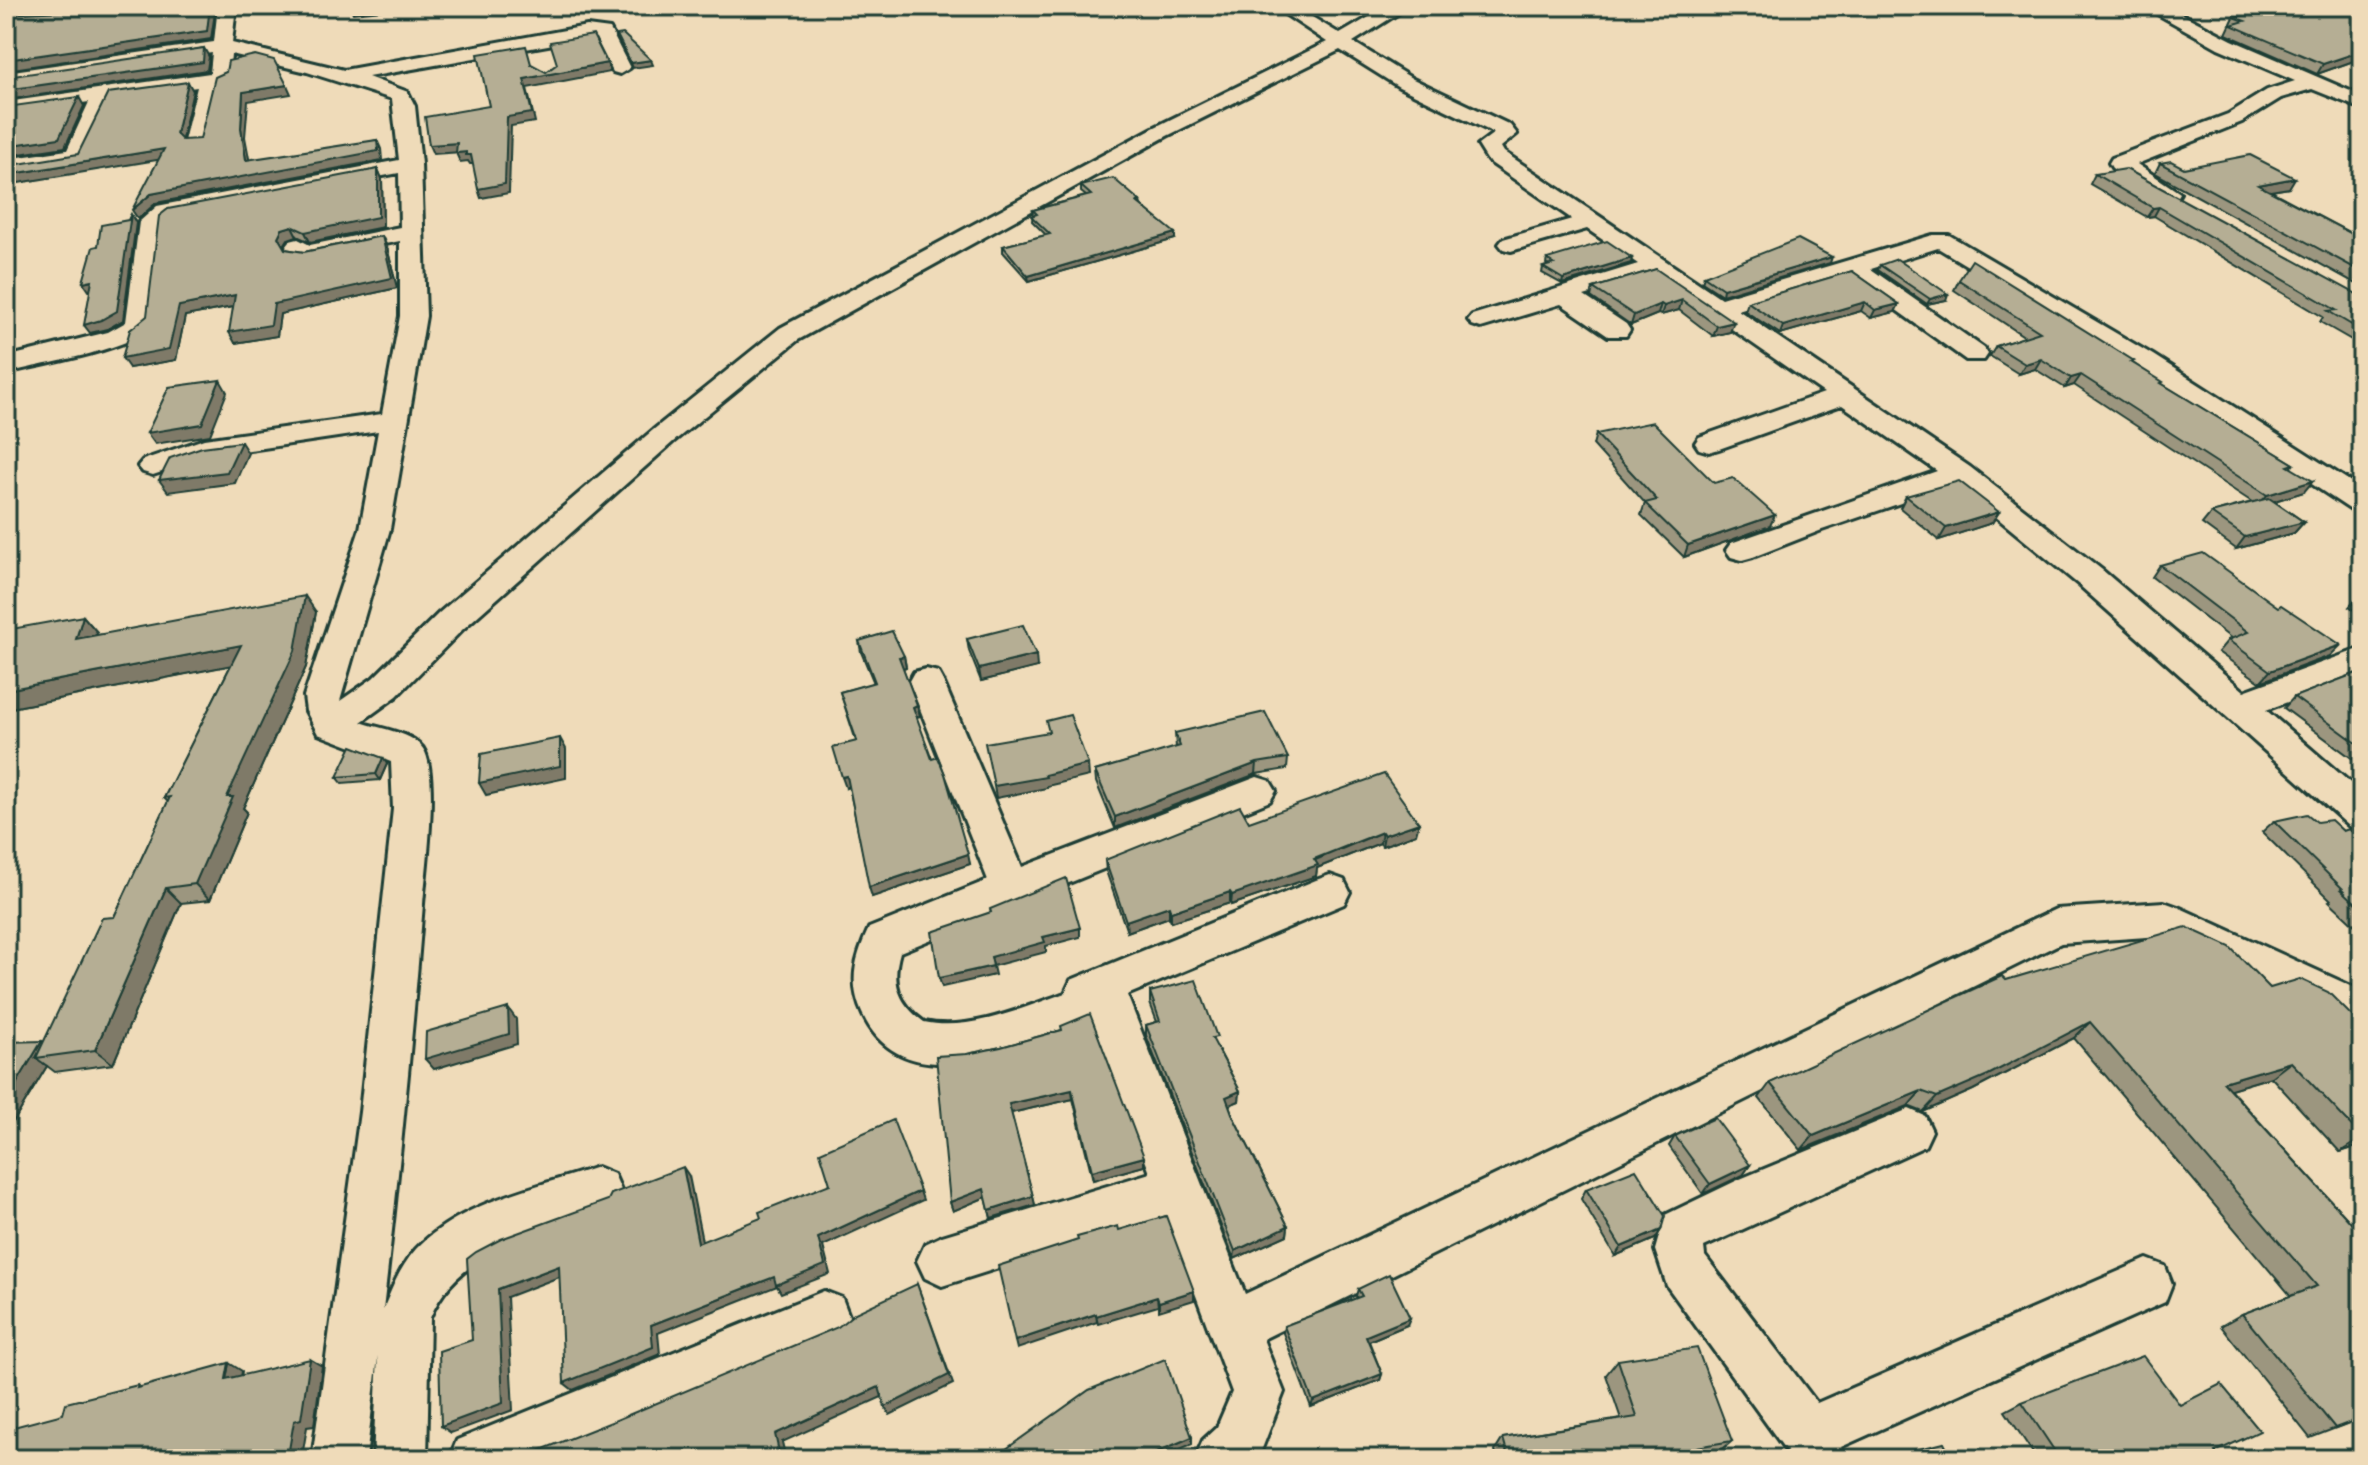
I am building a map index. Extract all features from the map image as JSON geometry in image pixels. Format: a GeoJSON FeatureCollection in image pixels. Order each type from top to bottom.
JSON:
{"type":"FeatureCollection","features":[{"type":"Feature","properties":{"kind":"street"},"geometry":{"type":"LineString","coordinates":[[6,15],[166,6]]}},
{"type":"Feature","properties":{"kind":"street"},"geometry":{"type":"LineString","coordinates":[[1282,6],[1406,83],[1503,129],[1506,134],[1489,145],[1489,150],[1960,473],[2090,577],[2362,815]]}},
{"type":"Feature","properties":{"kind":"street"},"geometry":{"type":"LineString","coordinates":[[331,725],[385,687],[451,621],[520,560],[674,427],[789,334],[1160,132],[1339,43],[1401,6]]}},
{"type":"Feature","properties":{"kind":"street"},"geometry":{"type":"LineString","coordinates":[[2152,6],[2225,44],[2362,103]]}},
{"type":"Feature","properties":{"kind":"street"},"geometry":{"type":"LineString","coordinates":[[6,108],[220,77],[222,46],[232,8]]}},
{"type":"Feature","properties":{"kind":"street"},"geometry":{"type":"LineString","coordinates":[[342,76],[587,32],[603,33],[620,68]]}},
{"type":"Feature","properties":{"kind":"street"},"geometry":{"type":"LineString","coordinates":[[537,40],[543,62]]}},
{"type":"Feature","properties":{"kind":"street"},"geometry":{"type":"LineString","coordinates":[[6,78],[222,46],[342,76],[401,96],[405,106],[410,164],[413,316],[375,529],[322,696],[322,712],[331,725],[396,745],[409,756],[412,809],[383,1112],[339,1459]]}},
{"type":"Feature","properties":{"kind":"street"},"geometry":{"type":"LineString","coordinates":[[195,141],[208,80]]}},
{"type":"Feature","properties":{"kind":"street"},"geometry":{"type":"LineString","coordinates":[[2186,203],[2135,175],[2120,163],[2235,118],[2274,94],[2312,82]]}},
{"type":"Feature","properties":{"kind":"street"},"geometry":{"type":"LineString","coordinates":[[6,166],[75,155],[103,94]]}},
{"type":"Feature","properties":{"kind":"street"},"geometry":{"type":"LineString","coordinates":[[6,365],[117,338],[138,326],[151,222],[157,215],[208,201],[410,164]]}},
{"type":"Feature","properties":{"kind":"street"},"geometry":{"type":"LineString","coordinates":[[1511,244],[1589,221]]}},
{"type":"Feature","properties":{"kind":"street"},"geometry":{"type":"LineString","coordinates":[[298,246],[299,251],[328,249],[412,231]]}},
{"type":"Feature","properties":{"kind":"street"},"geometry":{"type":"LineString","coordinates":[[1720,307],[1941,240],[2144,361],[2362,503]]}},
{"type":"Feature","properties":{"kind":"street"},"geometry":{"type":"LineString","coordinates":[[1481,320],[1658,266]]}},
{"type":"Feature","properties":{"kind":"street"},"geometry":{"type":"LineString","coordinates":[[1851,266],[1975,354]]}},
{"type":"Feature","properties":{"kind":"street"},"geometry":{"type":"LineString","coordinates":[[1564,294],[1617,330]]}},
{"type":"Feature","properties":{"kind":"street"},"geometry":{"type":"LineString","coordinates":[[1709,443],[1846,394]]}},
{"type":"Feature","properties":{"kind":"street"},"geometry":{"type":"LineString","coordinates":[[153,466],[204,448],[396,420]]}},
{"type":"Feature","properties":{"kind":"street"},"geometry":{"type":"LineString","coordinates":[[1742,550],[1811,523],[1960,473]]}},
{"type":"Feature","properties":{"kind":"street"},"geometry":{"type":"LineString","coordinates":[[2239,706],[2298,687],[2362,660]]}},
{"type":"Feature","properties":{"kind":"street"},"geometry":{"type":"LineString","coordinates":[[926,681],[1011,889]]}},
{"type":"Feature","properties":{"kind":"street"},"geometry":{"type":"LineString","coordinates":[[1106,997],[1000,1034],[936,1044],[916,1041],[884,1012],[876,995],[876,958],[884,940],[1257,791]]}},
{"type":"Feature","properties":{"kind":"street"},"geometry":{"type":"LineString","coordinates":[[1106,997],[1086,993],[1330,892]]}},
{"type":"Feature","properties":{"kind":"street"},"geometry":{"type":"LineString","coordinates":[[1232,1327],[2056,926],[2164,919],[2362,1011]]}},
{"type":"Feature","properties":{"kind":"street"},"geometry":{"type":"LineString","coordinates":[[1106,997],[1258,1392],[1236,1446],[1222,1459]]}},
{"type":"Feature","properties":{"kind":"street"},"geometry":{"type":"LineString","coordinates":[[1909,1131],[1757,1196],[1682,1232],[1679,1250],[1684,1269],[1814,1446],[2147,1284]]}},
{"type":"Feature","properties":{"kind":"street"},"geometry":{"type":"LineString","coordinates":[[942,1261],[1178,1188]]}},
{"type":"Feature","properties":{"kind":"street"},"geometry":{"type":"LineString","coordinates":[[400,1459],[405,1318],[409,1301],[420,1281],[441,1258],[467,1238],[597,1190]]}},
{"type":"Feature","properties":{"kind":"street"},"geometry":{"type":"LineString","coordinates":[[476,1459],[824,1316]]}},
{"type":"Feature","properties":{"kind":"building"},"geometry":{"type":"Polygon","coordinates":[[[210,6],[207,31],[6,60],[6,14],[210,6]]]}},
{"type":"Feature","properties":{"kind":"building"},"geometry":{"type":"Polygon","coordinates":[[[2289,6],[2362,6],[2362,51],[2323,64],[2231,25],[2245,21],[2234,17],[2289,6]]]}},
{"type":"Feature","properties":{"kind":"building"},"geometry":{"type":"Polygon","coordinates":[[[623,34],[651,60],[631,63],[617,35],[623,34]]]}},
{"type":"Feature","properties":{"kind":"building"},"geometry":{"type":"Polygon","coordinates":[[[593,35],[607,63],[524,79],[532,113],[507,117],[505,184],[478,189],[471,155],[456,153],[457,143],[429,145],[425,117],[489,106],[478,54],[526,46],[531,64],[546,72],[557,64],[550,42],[593,35]]]}},
{"type":"Feature","properties":{"kind":"building"},"geometry":{"type":"Polygon","coordinates":[[[204,48],[203,62],[6,90],[6,77],[204,48]]]}},
{"type":"Feature","properties":{"kind":"building"},"geometry":{"type":"Polygon","coordinates":[[[255,55],[274,60],[287,85],[243,92],[241,128],[246,160],[377,140],[378,151],[151,194],[132,210],[164,149],[6,175],[6,166],[78,154],[108,93],[188,82],[176,134],[182,140],[200,139],[215,77],[226,72],[228,61],[255,55]]]}},
{"type":"Feature","properties":{"kind":"building"},"geometry":{"type":"Polygon","coordinates":[[[79,97],[59,138],[6,146],[6,107],[79,97]]]}},
{"type":"Feature","properties":{"kind":"building"},"geometry":{"type":"Polygon","coordinates":[[[2250,155],[2295,178],[2258,185],[2362,239],[2362,272],[2160,163],[2171,161],[2184,168],[2250,155]]]}},
{"type":"Feature","properties":{"kind":"building"},"geometry":{"type":"Polygon","coordinates":[[[378,169],[378,217],[305,232],[292,226],[282,229],[278,237],[285,249],[304,252],[382,236],[392,278],[274,304],[271,325],[229,332],[235,295],[179,306],[169,349],[122,358],[130,330],[147,316],[159,216],[168,209],[378,169]]]}},
{"type":"Feature","properties":{"kind":"building"},"geometry":{"type":"Polygon","coordinates":[[[2126,169],[2362,297],[2362,331],[2328,311],[2336,310],[2159,207],[2153,208],[2095,174],[2126,169]]]}},
{"type":"Feature","properties":{"kind":"building"},"geometry":{"type":"Polygon","coordinates":[[[1113,178],[1175,233],[1028,276],[1003,246],[1050,234],[1031,216],[1037,214],[1033,210],[1091,195],[1081,186],[1113,178]]]}},
{"type":"Feature","properties":{"kind":"building"},"geometry":{"type":"Polygon","coordinates":[[[131,214],[117,311],[84,325],[92,280],[83,282],[93,247],[98,246],[101,225],[128,220],[131,214]]]}},
{"type":"Feature","properties":{"kind":"building"},"geometry":{"type":"Polygon","coordinates":[[[1798,239],[1832,257],[1723,289],[1704,276],[1798,239]]]}},
{"type":"Feature","properties":{"kind":"building"},"geometry":{"type":"Polygon","coordinates":[[[1607,241],[1632,258],[1563,279],[1543,267],[1554,264],[1547,259],[1607,241]]]}},
{"type":"Feature","properties":{"kind":"building"},"geometry":{"type":"Polygon","coordinates":[[[1897,259],[1948,294],[1930,299],[1880,265],[1897,259]]]}},
{"type":"Feature","properties":{"kind":"building"},"geometry":{"type":"Polygon","coordinates":[[[1972,260],[2134,361],[2131,362],[2161,383],[2294,464],[2288,466],[2313,481],[2267,495],[2081,375],[2071,378],[2041,359],[2025,364],[1996,346],[2040,332],[1959,280],[1972,260]]]}},
{"type":"Feature","properties":{"kind":"building"},"geometry":{"type":"Polygon","coordinates":[[[1656,269],[1734,322],[1717,326],[1682,300],[1664,306],[1661,304],[1634,315],[1593,288],[1656,269]]]}},
{"type":"Feature","properties":{"kind":"building"},"geometry":{"type":"Polygon","coordinates":[[[1852,271],[1899,304],[1875,310],[1865,302],[1783,326],[1748,302],[1852,271]]]}},
{"type":"Feature","properties":{"kind":"building"},"geometry":{"type":"Polygon","coordinates":[[[220,380],[202,424],[147,433],[169,387],[220,380]]]}},
{"type":"Feature","properties":{"kind":"building"},"geometry":{"type":"Polygon","coordinates":[[[1653,422],[1714,483],[1733,478],[1775,515],[1688,545],[1645,503],[1657,500],[1596,434],[1653,422]]]}},
{"type":"Feature","properties":{"kind":"building"},"geometry":{"type":"Polygon","coordinates":[[[241,442],[227,472],[159,480],[170,458],[202,447],[241,442]]]}},
{"type":"Feature","properties":{"kind":"building"},"geometry":{"type":"Polygon","coordinates":[[[1959,481],[1999,512],[1946,528],[1906,496],[1959,481]]]}},
{"type":"Feature","properties":{"kind":"building"},"geometry":{"type":"Polygon","coordinates":[[[2269,498],[2304,522],[2245,537],[2211,513],[2269,498]]]}},
{"type":"Feature","properties":{"kind":"building"},"geometry":{"type":"Polygon","coordinates":[[[2203,553],[2278,607],[2281,605],[2341,645],[2270,671],[2228,640],[2248,632],[2160,565],[2203,553]]]}},
{"type":"Feature","properties":{"kind":"building"},"geometry":{"type":"Polygon","coordinates":[[[305,596],[295,651],[227,797],[233,797],[195,884],[166,888],[95,1050],[36,1058],[102,918],[114,917],[170,797],[164,798],[241,645],[6,690],[6,630],[83,616],[76,639],[305,596]]]}},
{"type":"Feature","properties":{"kind":"building"},"geometry":{"type":"Polygon","coordinates":[[[1023,625],[1036,655],[979,669],[967,639],[1023,625]]]}},
{"type":"Feature","properties":{"kind":"building"},"geometry":{"type":"Polygon","coordinates":[[[892,631],[904,656],[899,657],[917,705],[913,707],[932,759],[938,757],[945,774],[968,854],[869,887],[847,776],[842,777],[833,747],[857,741],[840,692],[875,682],[859,641],[892,631]]]}},
{"type":"Feature","properties":{"kind":"building"},"geometry":{"type":"Polygon","coordinates":[[[2362,671],[2362,747],[2294,697],[2362,671]]]}},
{"type":"Feature","properties":{"kind":"building"},"geometry":{"type":"Polygon","coordinates":[[[1265,712],[1288,758],[1257,763],[1115,817],[1095,771],[1180,746],[1175,733],[1265,712]]]}},
{"type":"Feature","properties":{"kind":"building"},"geometry":{"type":"Polygon","coordinates":[[[1070,715],[1088,764],[1046,777],[994,786],[985,743],[1049,732],[1046,721],[1070,715]]]}},
{"type":"Feature","properties":{"kind":"building"},"geometry":{"type":"Polygon","coordinates":[[[560,738],[560,766],[479,783],[481,754],[560,738]]]}},
{"type":"Feature","properties":{"kind":"building"},"geometry":{"type":"Polygon","coordinates":[[[352,746],[383,758],[376,774],[337,777],[352,746]]]}},
{"type":"Feature","properties":{"kind":"building"},"geometry":{"type":"Polygon","coordinates":[[[1384,774],[1419,823],[1384,835],[1382,832],[1314,859],[1318,865],[1232,895],[1230,892],[1171,912],[1169,906],[1126,921],[1105,860],[1240,806],[1249,822],[1384,774]]]}},
{"type":"Feature","properties":{"kind":"building"},"geometry":{"type":"Polygon","coordinates":[[[2307,814],[2317,822],[2331,820],[2343,831],[2349,829],[2362,842],[2362,909],[2274,821],[2307,814]]]}},
{"type":"Feature","properties":{"kind":"building"},"geometry":{"type":"Polygon","coordinates":[[[1066,878],[1080,928],[1043,937],[1045,942],[991,957],[993,966],[939,978],[932,932],[991,912],[990,909],[1066,878]]]}},
{"type":"Feature","properties":{"kind":"building"},"geometry":{"type":"Polygon","coordinates":[[[2186,927],[2230,947],[2270,988],[2300,979],[2328,992],[2362,1026],[2362,1137],[2291,1062],[2223,1082],[2362,1235],[2362,1418],[2335,1428],[2242,1314],[2317,1286],[2090,1022],[1988,1075],[1937,1097],[1921,1091],[1813,1136],[1770,1083],[2002,976],[2006,980],[2186,927]]]}},
{"type":"Feature","properties":{"kind":"building"},"geometry":{"type":"Polygon","coordinates":[[[1196,980],[1217,1037],[1212,1038],[1240,1091],[1226,1097],[1233,1116],[1288,1226],[1235,1251],[1146,1025],[1160,1021],[1150,992],[1196,980]]]}},
{"type":"Feature","properties":{"kind":"building"},"geometry":{"type":"Polygon","coordinates":[[[508,1008],[509,1034],[425,1059],[426,1032],[508,1008]]]}},
{"type":"Feature","properties":{"kind":"building"},"geometry":{"type":"Polygon","coordinates":[[[1090,1014],[1144,1157],[1092,1171],[1072,1090],[1009,1104],[1033,1196],[989,1210],[984,1189],[950,1202],[936,1056],[1001,1047],[1062,1030],[1061,1026],[1090,1014]]]}},
{"type":"Feature","properties":{"kind":"building"},"geometry":{"type":"Polygon","coordinates":[[[42,1041],[6,1101],[6,1042],[42,1041]]]}},
{"type":"Feature","properties":{"kind":"building"},"geometry":{"type":"Polygon","coordinates":[[[1715,1118],[1750,1165],[1710,1184],[1675,1136],[1715,1118]]]}},
{"type":"Feature","properties":{"kind":"building"},"geometry":{"type":"Polygon","coordinates":[[[893,1120],[920,1191],[818,1238],[825,1265],[776,1285],[774,1277],[651,1325],[653,1347],[564,1383],[559,1266],[498,1289],[503,1403],[441,1426],[439,1351],[472,1340],[467,1259],[476,1252],[501,1239],[608,1200],[611,1194],[683,1167],[698,1243],[761,1218],[759,1212],[830,1184],[820,1152],[893,1120]]]}},
{"type":"Feature","properties":{"kind":"building"},"geometry":{"type":"Polygon","coordinates":[[[1636,1169],[1665,1216],[1661,1230],[1621,1247],[1586,1189],[1636,1169]]]}},
{"type":"Feature","properties":{"kind":"building"},"geometry":{"type":"Polygon","coordinates":[[[1166,1216],[1194,1291],[1159,1302],[1157,1297],[1096,1314],[1015,1341],[998,1266],[1078,1240],[1077,1237],[1118,1226],[1119,1230],[1166,1216]]]}},
{"type":"Feature","properties":{"kind":"building"},"geometry":{"type":"Polygon","coordinates":[[[1389,1274],[1410,1318],[1366,1336],[1382,1374],[1313,1401],[1284,1326],[1362,1296],[1358,1289],[1389,1274]]]}},
{"type":"Feature","properties":{"kind":"building"},"geometry":{"type":"Polygon","coordinates":[[[917,1284],[949,1375],[885,1407],[879,1387],[775,1434],[779,1452],[762,1459],[523,1459],[523,1454],[531,1454],[614,1421],[838,1327],[855,1313],[917,1284]]]}},
{"type":"Feature","properties":{"kind":"building"},"geometry":{"type":"Polygon","coordinates":[[[1697,1348],[1732,1441],[1697,1447],[1702,1459],[1509,1459],[1503,1438],[1637,1417],[1618,1360],[1697,1348]]]}},
{"type":"Feature","properties":{"kind":"building"},"geometry":{"type":"Polygon","coordinates":[[[2143,1356],[2180,1405],[2221,1384],[2260,1431],[2215,1452],[2220,1459],[2060,1459],[2022,1402],[2143,1356]]]}},
{"type":"Feature","properties":{"kind":"building"},"geometry":{"type":"Polygon","coordinates":[[[310,1359],[301,1419],[294,1421],[289,1450],[252,1459],[6,1459],[6,1429],[63,1414],[66,1403],[229,1363],[226,1379],[310,1359]]]}},
{"type":"Feature","properties":{"kind":"building"},"geometry":{"type":"Polygon","coordinates":[[[1165,1359],[1192,1437],[1140,1459],[992,1459],[1089,1390],[1165,1359]]]}},
{"type":"Feature","properties":{"kind":"building"},"geometry":{"type":"Polygon","coordinates":[[[1944,1443],[1952,1459],[1878,1459],[1944,1443]]]}}]}
